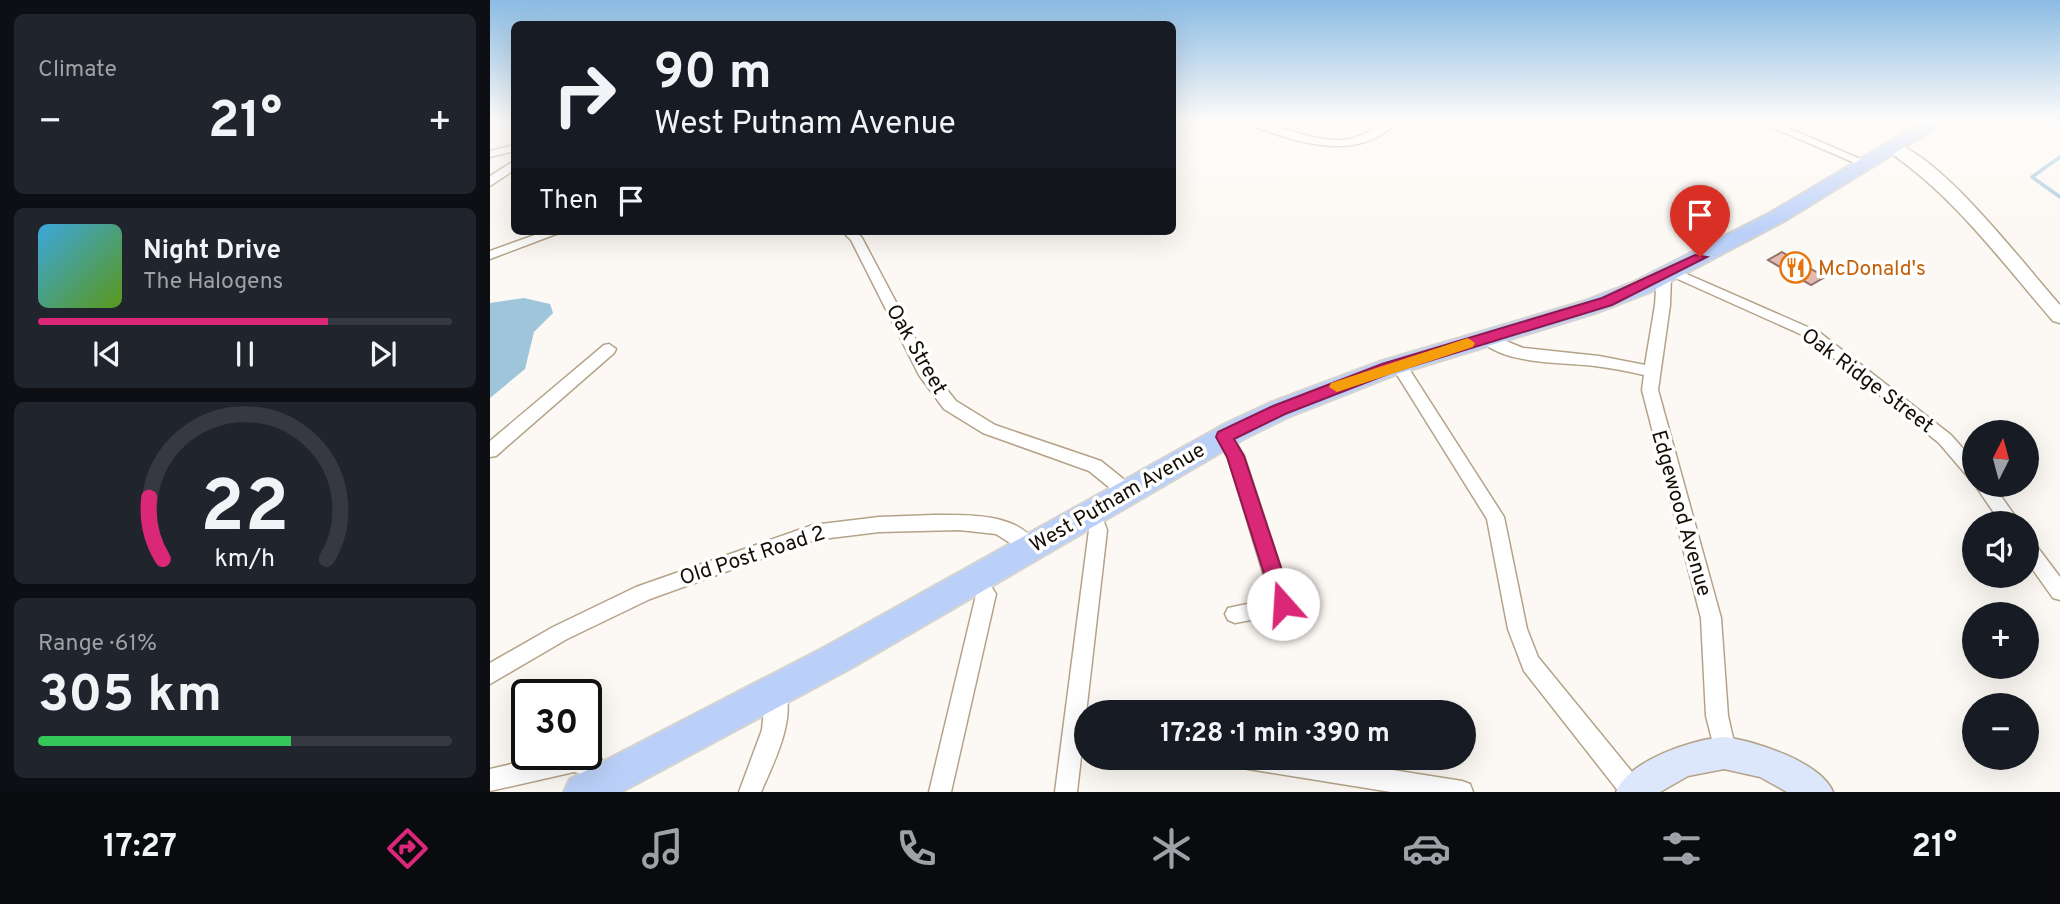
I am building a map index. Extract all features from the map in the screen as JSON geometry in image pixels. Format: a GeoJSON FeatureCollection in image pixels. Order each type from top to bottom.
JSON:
{"type":"FeatureCollection","features":[{"type":"Feature","properties":{"kind":"main road","name":"West Putnam Avenue"},"geometry":{"type":"LineString","coordinates":[[592,788],[776,690],[1224,437],[1279,410],[1399,365],[1607,301],[1668,274],[1875,159]]}},
{"type":"Feature","properties":{"kind":"main road"},"geometry":{"type":"LineString","coordinates":[[1632,792],[1673,764],[1725,751],[1764,761],[1817,792]]}},
{"type":"Feature","properties":{"kind":"street"},"geometry":{"type":"LineString","coordinates":[[1854,159],[1866,164]]}},
{"type":"Feature","properties":{"kind":"street"},"geometry":{"type":"LineString","coordinates":[[1911,159],[1977,218],[2060,317]]}},
{"type":"Feature","properties":{"kind":"street"},"geometry":{"type":"LineString","coordinates":[[490,182],[511,167]]}},
{"type":"Feature","properties":{"kind":"street"},"geometry":{"type":"LineString","coordinates":[[490,255],[547,235]]}},
{"type":"Feature","properties":{"kind":"street","name":"Oak Street"},"geometry":{"type":"LineString","coordinates":[[853,235],[927,375],[950,405],[989,429],[1095,466],[1126,491]]}},
{"type":"Feature","properties":{"kind":"street","name":"Edgewood Avenue"},"geometry":{"type":"LineString","coordinates":[[1668,274],[1650,390],[1654,414],[1711,618],[1717,716],[1725,751]]}},
{"type":"Feature","properties":{"kind":"street","name":"Oak Ridge Street"},"geometry":{"type":"LineString","coordinates":[[1668,274],[1814,335],[1945,439],[1962,458]]}},
{"type":"Feature","properties":{"kind":"street"},"geometry":{"type":"LineString","coordinates":[[1486,338],[1499,347],[1515,352],[1595,360],[1651,372]]}},
{"type":"Feature","properties":{"kind":"street"},"geometry":{"type":"LineString","coordinates":[[490,451],[609,349]]}},
{"type":"Feature","properties":{"kind":"street"},"geometry":{"type":"LineString","coordinates":[[1399,365],[1496,517],[1520,644],[1531,664],[1632,792]]}},
{"type":"Feature","properties":{"kind":"street"},"geometry":{"type":"LineString","coordinates":[[1224,437],[1236,456],[1283,604],[1235,614]]}},
{"type":"Feature","properties":{"kind":"street"},"geometry":{"type":"LineString","coordinates":[[1082,700],[1098,530],[1092,511]]}},
{"type":"Feature","properties":{"kind":"street","name":"Old Post Road 2"},"geometry":{"type":"LineString","coordinates":[[490,674],[560,633],[643,593],[837,527],[972,523],[1011,532],[1029,547]]}},
{"type":"Feature","properties":{"kind":"street"},"geometry":{"type":"LineString","coordinates":[[2039,563],[2060,592]]}},
{"type":"Feature","properties":{"kind":"street"},"geometry":{"type":"LineString","coordinates":[[940,792],[986,594],[975,578]]}},
{"type":"Feature","properties":{"kind":"street"},"geometry":{"type":"LineString","coordinates":[[750,792],[771,743],[778,715],[776,690]]}},
{"type":"Feature","properties":{"kind":"street"},"geometry":{"type":"LineString","coordinates":[[1066,792],[1074,758]]}},
{"type":"Feature","properties":{"kind":"street"},"geometry":{"type":"LineString","coordinates":[[490,780],[574,761],[593,766],[592,788]]}},
{"type":"Feature","properties":{"kind":"street"},"geometry":{"type":"LineString","coordinates":[[1324,770],[1462,792]]}},
{"type":"Feature","properties":{"kind":"water"},"geometry":{"type":"Polygon","coordinates":[[[524,298],[550,304],[553,313],[534,332],[525,369],[490,398],[490,303],[524,298]]]}},
{"type":"Feature","properties":{"kind":"building","name":"McDonald's"},"geometry":{"type":"Polygon","coordinates":[[[1782,252],[1825,277],[1811,285],[1768,260],[1782,252]]]}},
{"type":"Feature","properties":{"kind":"waterway"},"geometry":{"type":"LineString","coordinates":[[2057,159],[2032,177],[2060,197]]}},
{"type":"Feature","properties":{"kind":"slow traffic"},"geometry":{"type":"LineString","coordinates":[[1337,387],[1468,343]]}},
{"type":"Feature","properties":{"kind":"place","name":"McDonald's"},"geometry":{"type":"Point","coordinates":[1795,268]}},
{"type":"Feature","properties":{"kind":"route"},"geometry":{"type":"LineString","coordinates":[[1283,604],[1236,456],[1224,437],[1279,410],[1388,368],[1607,301],[1642,287],[1700,257]]}}]}
